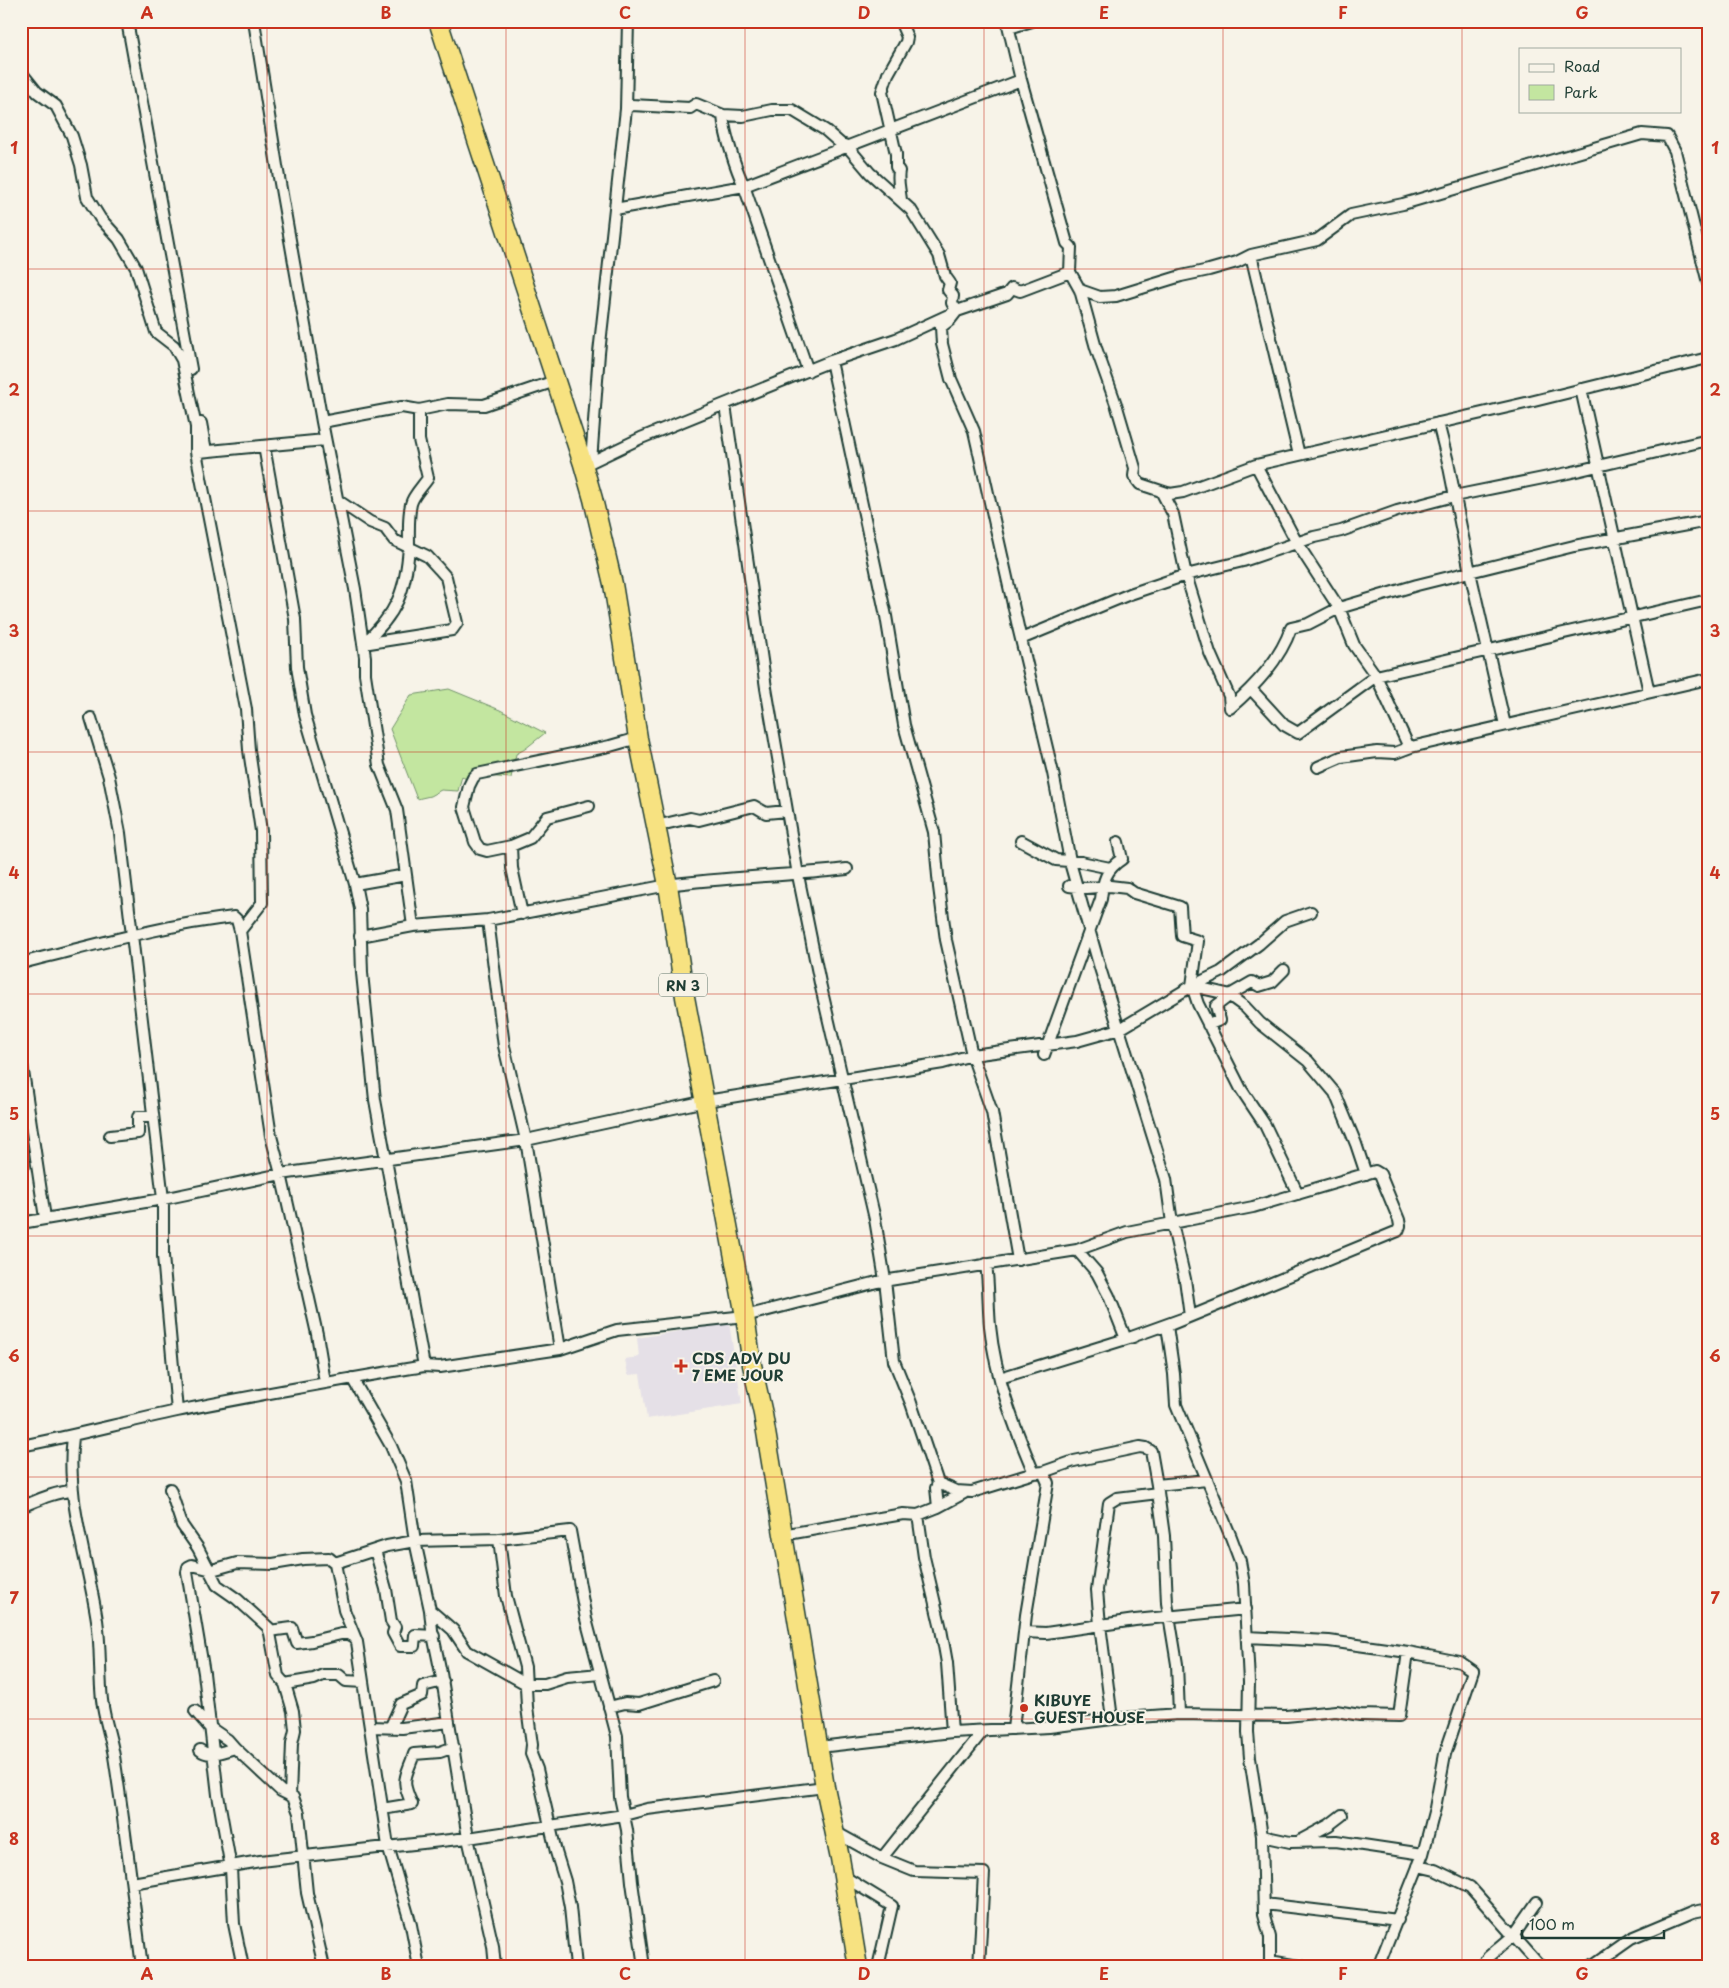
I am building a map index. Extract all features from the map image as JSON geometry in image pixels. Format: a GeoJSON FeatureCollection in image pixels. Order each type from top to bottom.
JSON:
{"type":"FeatureCollection","features":[{"type":"Feature","properties":{"kind":"highway","name":"RN 3"},"geometry":{"type":"LineString","coordinates":[[438,21],[555,381],[587,463],[612,584],[638,738],[668,885],[685,997],[746,1316],[752,1364],[763,1414],[825,1788],[835,1832],[858,1967]]}},
{"type":"Feature","properties":{"kind":"street"},"geometry":{"type":"LineString","coordinates":[[127,21],[246,709],[249,750],[262,831],[262,903],[240,931]]}},
{"type":"Feature","properties":{"kind":"street"},"geometry":{"type":"LineString","coordinates":[[254,21],[277,166],[325,440],[355,589],[365,657],[365,674],[379,765],[397,810],[413,926]]}},
{"type":"Feature","properties":{"kind":"street"},"geometry":{"type":"LineString","coordinates":[[587,463],[626,109],[628,21]]}},
{"type":"Feature","properties":{"kind":"street"},"geometry":{"type":"LineString","coordinates":[[900,21],[907,36],[906,42],[888,74],[882,92],[896,154],[896,167],[899,171],[898,179],[901,200]]}},
{"type":"Feature","properties":{"kind":"street"},"geometry":{"type":"LineString","coordinates":[[1032,21],[1008,25],[1021,80],[1067,243],[1071,247],[1070,272],[1080,290],[1096,348],[1117,406],[1135,468],[1134,476],[1140,484],[1170,494],[1183,492],[1256,465],[1708,358]]}},
{"type":"Feature","properties":{"kind":"street"},"geometry":{"type":"LineString","coordinates":[[21,72],[37,92],[56,106],[72,136],[81,165],[87,197],[100,218],[119,239],[136,268],[156,332],[174,346],[182,360],[201,452]]}},
{"type":"Feature","properties":{"kind":"street"},"geometry":{"type":"LineString","coordinates":[[615,209],[744,186],[1021,80]]}},
{"type":"Feature","properties":{"kind":"street"},"geometry":{"type":"LineString","coordinates":[[626,109],[630,106],[690,108],[696,104],[723,115],[750,116],[772,110],[792,110],[847,146],[870,173],[911,210],[939,255],[945,276],[950,283],[948,290],[953,296],[952,304],[957,311]]}},
{"type":"Feature","properties":{"kind":"street"},"geometry":{"type":"LineString","coordinates":[[723,115],[723,124],[738,173],[808,371]]}},
{"type":"Feature","properties":{"kind":"street"},"geometry":{"type":"LineString","coordinates":[[1080,290],[1100,297],[1116,296],[1237,262],[1251,256],[1317,240],[1351,216],[1403,204],[1642,134],[1667,136],[1675,151],[1708,282]]}},
{"type":"Feature","properties":{"kind":"street"},"geometry":{"type":"LineString","coordinates":[[1251,256],[1299,455]]}},
{"type":"Feature","properties":{"kind":"street"},"geometry":{"type":"LineString","coordinates":[[587,463],[641,438],[831,361],[896,339],[957,311],[1008,294],[1012,288],[1020,290],[1070,272]]}},
{"type":"Feature","properties":{"kind":"street"},"geometry":{"type":"LineString","coordinates":[[957,311],[950,320],[940,327],[942,344],[957,395],[974,432],[1053,772],[1071,861],[1073,886],[1090,930],[1166,1179],[1172,1223],[1185,1279],[1190,1316]]}},
{"type":"Feature","properties":{"kind":"street"},"geometry":{"type":"LineString","coordinates":[[831,361],[886,616],[904,725],[934,832],[946,940],[972,1055],[992,1112],[1018,1260]]}},
{"type":"Feature","properties":{"kind":"street"},"geometry":{"type":"LineString","coordinates":[[322,422],[402,407],[419,410],[448,404],[484,405],[555,381]]}},
{"type":"Feature","properties":{"kind":"street"},"geometry":{"type":"LineString","coordinates":[[1581,389],[1648,692]]}},
{"type":"Feature","properties":{"kind":"street"},"geometry":{"type":"LineString","coordinates":[[725,405],[766,688],[798,875],[875,1220],[885,1280],[894,1361],[911,1403],[938,1483],[936,1488],[938,1507]]}},
{"type":"Feature","properties":{"kind":"street"},"geometry":{"type":"LineString","coordinates":[[363,644],[385,622],[403,592],[407,572],[411,502],[428,478],[419,440],[419,410]]}},
{"type":"Feature","properties":{"kind":"street"},"geometry":{"type":"LineString","coordinates":[[1438,423],[1505,725]]}},
{"type":"Feature","properties":{"kind":"street"},"geometry":{"type":"LineString","coordinates":[[201,452],[325,440]]}},
{"type":"Feature","properties":{"kind":"street"},"geometry":{"type":"LineString","coordinates":[[1021,639],[1130,594],[1186,575],[1234,563],[1397,511],[1454,496],[1708,440]]}},
{"type":"Feature","properties":{"kind":"street"},"geometry":{"type":"LineString","coordinates":[[264,446],[295,619],[297,667],[306,715],[356,884],[360,908],[362,973],[375,1100],[424,1366]]}},
{"type":"Feature","properties":{"kind":"street"},"geometry":{"type":"LineString","coordinates":[[1256,465],[1297,543],[1339,608],[1354,645],[1376,676],[1407,743],[1411,747]]}},
{"type":"Feature","properties":{"kind":"street"},"geometry":{"type":"LineString","coordinates":[[1161,491],[1173,514],[1186,575],[1210,654],[1229,696],[1230,708],[1252,689],[1285,645],[1291,628],[1308,624],[1339,608],[1416,585],[1574,546],[1708,521]]}},
{"type":"Feature","properties":{"kind":"street"},"geometry":{"type":"LineString","coordinates":[[337,500],[370,522],[384,528],[394,540],[427,556],[446,577],[457,623],[452,630],[363,644]]}},
{"type":"Feature","properties":{"kind":"street"},"geometry":{"type":"LineString","coordinates":[[1252,689],[1284,725],[1298,733],[1376,676],[1708,600]]}},
{"type":"Feature","properties":{"kind":"street"},"geometry":{"type":"LineString","coordinates":[[1318,767],[1341,757],[1377,752],[1396,753],[1411,747],[1708,679]]}},
{"type":"Feature","properties":{"kind":"street"},"geometry":{"type":"LineString","coordinates":[[91,718],[109,777],[120,833],[162,1199],[163,1256],[177,1411]]}},
{"type":"Feature","properties":{"kind":"street"},"geometry":{"type":"LineString","coordinates":[[589,806],[547,817],[530,838],[511,846],[487,851],[480,849],[475,842],[464,807],[465,796],[473,778],[477,774],[610,746],[638,738]]}},
{"type":"Feature","properties":{"kind":"street"},"geometry":{"type":"LineString","coordinates":[[656,826],[690,818],[699,820],[754,806],[766,813],[787,811]]}},
{"type":"Feature","properties":{"kind":"street"},"geometry":{"type":"LineString","coordinates":[[1021,841],[1056,860],[1110,868]]}},
{"type":"Feature","properties":{"kind":"street"},"geometry":{"type":"LineString","coordinates":[[1046,1050],[1101,899],[1102,887],[1110,868],[1122,859],[1118,842]]}},
{"type":"Feature","properties":{"kind":"street"},"geometry":{"type":"LineString","coordinates":[[511,846],[512,868],[522,914]]}},
{"type":"Feature","properties":{"kind":"street"},"geometry":{"type":"LineString","coordinates":[[360,936],[413,926],[488,920],[668,885],[798,875],[847,869]]}},
{"type":"Feature","properties":{"kind":"street"},"geometry":{"type":"LineString","coordinates":[[356,884],[406,874]]}},
{"type":"Feature","properties":{"kind":"street"},"geometry":{"type":"LineString","coordinates":[[1073,886],[1126,888],[1134,893],[1180,907],[1182,936],[1198,941],[1192,986],[1198,1004],[1241,1089],[1265,1125],[1298,1194]]}},
{"type":"Feature","properties":{"kind":"street"},"geometry":{"type":"LineString","coordinates":[[21,1223],[162,1199],[281,1174],[526,1140],[706,1101],[942,1062],[972,1055],[1046,1050],[1120,1029],[1192,986],[1221,972],[1259,944],[1285,921],[1311,912]]}},
{"type":"Feature","properties":{"kind":"street"},"geometry":{"type":"LineString","coordinates":[[21,964],[173,927],[234,917],[237,920],[271,1136],[317,1334],[325,1382]]}},
{"type":"Feature","properties":{"kind":"street"},"geometry":{"type":"LineString","coordinates":[[488,920],[504,1046],[526,1140],[560,1349]]}},
{"type":"Feature","properties":{"kind":"street"},"geometry":{"type":"LineString","coordinates":[[1208,1025],[1220,1020],[1216,1006],[1252,982],[1259,986],[1272,982],[1284,970]]}},
{"type":"Feature","properties":{"kind":"street"},"geometry":{"type":"LineString","coordinates":[[1192,986],[1230,996],[1245,1006],[1260,1023],[1308,1062],[1335,1093],[1366,1174]]}},
{"type":"Feature","properties":{"kind":"street"},"geometry":{"type":"LineString","coordinates":[[21,1058],[45,1218]]}},
{"type":"Feature","properties":{"kind":"street"},"geometry":{"type":"LineString","coordinates":[[110,1136],[138,1133],[138,1117],[153,1116]]}},
{"type":"Feature","properties":{"kind":"street"},"geometry":{"type":"LineString","coordinates":[[21,1446],[73,1437],[177,1411],[325,1382],[424,1366],[440,1367],[560,1349],[617,1330],[746,1316],[885,1280],[1077,1250],[1127,1232],[1254,1207],[1375,1171],[1380,1174],[1399,1220],[1400,1226],[1398,1231],[1167,1326],[1000,1378]]}},
{"type":"Feature","properties":{"kind":"street"},"geometry":{"type":"LineString","coordinates":[[1077,1250],[1097,1273],[1109,1296],[1126,1339]]}},
{"type":"Feature","properties":{"kind":"street"},"geometry":{"type":"LineString","coordinates":[[986,1264],[990,1327],[1000,1378],[1013,1423],[1038,1472],[1047,1479],[1048,1489],[1024,1632],[1013,1729]]}},
{"type":"Feature","properties":{"kind":"street"},"geometry":{"type":"LineString","coordinates":[[1126,1339],[1190,1316]]}},
{"type":"Feature","properties":{"kind":"street"},"geometry":{"type":"LineString","coordinates":[[1167,1326],[1174,1374],[1176,1405],[1240,1561],[1244,1584],[1248,1637],[1250,1715],[1248,1732],[1262,1836],[1264,1915],[1270,1937],[1270,1964],[1304,1967]]}},
{"type":"Feature","properties":{"kind":"street"},"geometry":{"type":"LineString","coordinates":[[352,1378],[392,1446],[406,1481],[415,1540],[443,1681],[468,1838],[493,1946],[495,1967]]}},
{"type":"Feature","properties":{"kind":"street"},"geometry":{"type":"LineString","coordinates":[[73,1437],[71,1451],[72,1491],[93,1592],[98,1632],[102,1700],[114,1754],[142,1967]]}},
{"type":"Feature","properties":{"kind":"street"},"geometry":{"type":"LineString","coordinates":[[782,1535],[903,1514],[918,1515],[964,1493],[1068,1463],[1113,1452],[1146,1448],[1151,1453],[1164,1536],[1166,1584],[1177,1664],[1179,1714]]}},
{"type":"Feature","properties":{"kind":"street"},"geometry":{"type":"LineString","coordinates":[[1112,1719],[1097,1590],[1109,1503],[1117,1498],[1207,1480]]}},
{"type":"Feature","properties":{"kind":"street"},"geometry":{"type":"LineString","coordinates":[[938,1483],[964,1493]]}},
{"type":"Feature","properties":{"kind":"street"},"geometry":{"type":"LineString","coordinates":[[170,1489],[182,1524],[198,1548],[217,1585],[237,1599],[268,1628],[278,1676],[285,1684],[293,1711],[295,1730],[292,1743],[290,1796]]}},
{"type":"Feature","properties":{"kind":"street"},"geometry":{"type":"LineString","coordinates":[[21,1507],[43,1497],[72,1491]]}},
{"type":"Feature","properties":{"kind":"street"},"geometry":{"type":"LineString","coordinates":[[918,1515],[924,1557],[945,1654],[952,1732]]}},
{"type":"Feature","properties":{"kind":"street"},"geometry":{"type":"LineString","coordinates":[[335,1563],[415,1540],[499,1539],[570,1531],[586,1619],[617,1736],[620,1796],[627,1830],[644,1967]]}},
{"type":"Feature","properties":{"kind":"street"},"geometry":{"type":"LineString","coordinates":[[499,1539],[506,1596],[525,1666],[532,1745],[531,1754],[570,1907],[576,1967]]}},
{"type":"Feature","properties":{"kind":"street"},"geometry":{"type":"LineString","coordinates":[[375,1550],[386,1589],[391,1621],[395,1626],[393,1633],[400,1646],[414,1646],[415,1635],[434,1636]]}},
{"type":"Feature","properties":{"kind":"street"},"geometry":{"type":"LineString","coordinates":[[243,1967],[234,1924],[230,1868],[194,1608],[187,1572],[188,1567],[192,1565],[210,1570],[220,1569],[237,1563],[273,1564],[303,1559],[329,1558],[335,1563],[344,1610],[355,1638],[371,1727],[388,1846],[411,1926],[419,1967]]}},
{"type":"Feature","properties":{"kind":"street"},"geometry":{"type":"LineString","coordinates":[[1024,1632],[1046,1633],[1100,1625],[1246,1609]]}},
{"type":"Feature","properties":{"kind":"street"},"geometry":{"type":"LineString","coordinates":[[430,1610],[453,1630],[467,1651],[526,1684],[545,1684],[567,1677],[600,1674]]}},
{"type":"Feature","properties":{"kind":"street"},"geometry":{"type":"LineString","coordinates":[[269,1631],[292,1628],[297,1643],[312,1642],[341,1634],[348,1634],[355,1638]]}},
{"type":"Feature","properties":{"kind":"street"},"geometry":{"type":"LineString","coordinates":[[1248,1637],[1328,1641],[1408,1652],[1460,1662],[1473,1671],[1445,1754],[1431,1827],[1423,1854],[1378,1967]]}},
{"type":"Feature","properties":{"kind":"street"},"geometry":{"type":"LineString","coordinates":[[819,1747],[952,1732],[1059,1726],[1112,1719],[1179,1714],[1286,1716],[1336,1711],[1360,1715],[1399,1716],[1408,1652]]}},
{"type":"Feature","properties":{"kind":"street"},"geometry":{"type":"LineString","coordinates":[[285,1684],[314,1680],[322,1675],[339,1675],[346,1681],[363,1682]]}},
{"type":"Feature","properties":{"kind":"street"},"geometry":{"type":"LineString","coordinates":[[391,1726],[400,1704],[422,1696],[423,1686],[443,1681]]}},
{"type":"Feature","properties":{"kind":"street"},"geometry":{"type":"LineString","coordinates":[[609,1707],[625,1703],[638,1704],[713,1681]]}},
{"type":"Feature","properties":{"kind":"street"},"geometry":{"type":"LineString","coordinates":[[195,1711],[211,1729],[228,1740],[281,1791],[294,1797],[299,1813],[307,1893],[324,1967]]}},
{"type":"Feature","properties":{"kind":"street"},"geometry":{"type":"LineString","coordinates":[[371,1727],[391,1726],[402,1728],[449,1722]]}},
{"type":"Feature","properties":{"kind":"street"},"geometry":{"type":"LineString","coordinates":[[882,1858],[983,1731]]}},
{"type":"Feature","properties":{"kind":"street"},"geometry":{"type":"LineString","coordinates":[[382,1809],[412,1804],[404,1788],[405,1775],[414,1754],[440,1752],[454,1747]]}},
{"type":"Feature","properties":{"kind":"street"},"geometry":{"type":"LineString","coordinates":[[200,1750],[204,1753],[214,1754],[235,1748]]}},
{"type":"Feature","properties":{"kind":"street"},"geometry":{"type":"LineString","coordinates":[[132,1883],[303,1856],[468,1838],[624,1815],[648,1809],[825,1788]]}},
{"type":"Feature","properties":{"kind":"street"},"geometry":{"type":"LineString","coordinates":[[1298,1842],[1329,1825],[1342,1815]]}},
{"type":"Feature","properties":{"kind":"street"},"geometry":{"type":"LineString","coordinates":[[835,1832],[882,1858],[914,1871],[984,1873],[979,1967]]}},
{"type":"Feature","properties":{"kind":"street"},"geometry":{"type":"LineString","coordinates":[[1262,1836],[1298,1842],[1336,1841],[1423,1854]]}},
{"type":"Feature","properties":{"kind":"street"},"geometry":{"type":"LineString","coordinates":[[1418,1866],[1435,1870],[1470,1887],[1541,1967]]}},
{"type":"Feature","properties":{"kind":"street"},"geometry":{"type":"LineString","coordinates":[[843,1876],[892,1906],[878,1967]]}},
{"type":"Feature","properties":{"kind":"street"},"geometry":{"type":"LineString","coordinates":[[1481,1967],[1488,1957],[1514,1935],[1537,1902]]}},
{"type":"Feature","properties":{"kind":"street"},"geometry":{"type":"LineString","coordinates":[[1264,1904],[1398,1920]]}},
{"type":"Feature","properties":{"kind":"street"},"geometry":{"type":"LineString","coordinates":[[1590,1967],[1631,1938],[1693,1912],[1708,1909]]}},
{"type":"Feature","properties":{"kind":"shaded area","name":"CDS ADV DU 7 EME JOUR"},"geometry":{"type":"Polygon","coordinates":[[[729,1323],[742,1404],[647,1419],[640,1374],[628,1375],[625,1359],[639,1357],[637,1338],[729,1323]]]}},
{"type":"Feature","properties":{"kind":"green space"},"geometry":{"type":"Polygon","coordinates":[[[449,689],[500,710],[545,733],[516,754],[511,778],[485,776],[473,785],[462,776],[458,791],[441,790],[430,796],[417,799],[390,729],[411,695],[449,689]]]}},
{"type":"Feature","properties":{"kind":"place","name":"CDS ADV DU 7 EME JOUR"},"geometry":{"type":"Point","coordinates":[681,1366]}},
{"type":"Feature","properties":{"kind":"place","name":"KIBUYE GUEST HOUSE"},"geometry":{"type":"Point","coordinates":[1024,1708]}}]}
